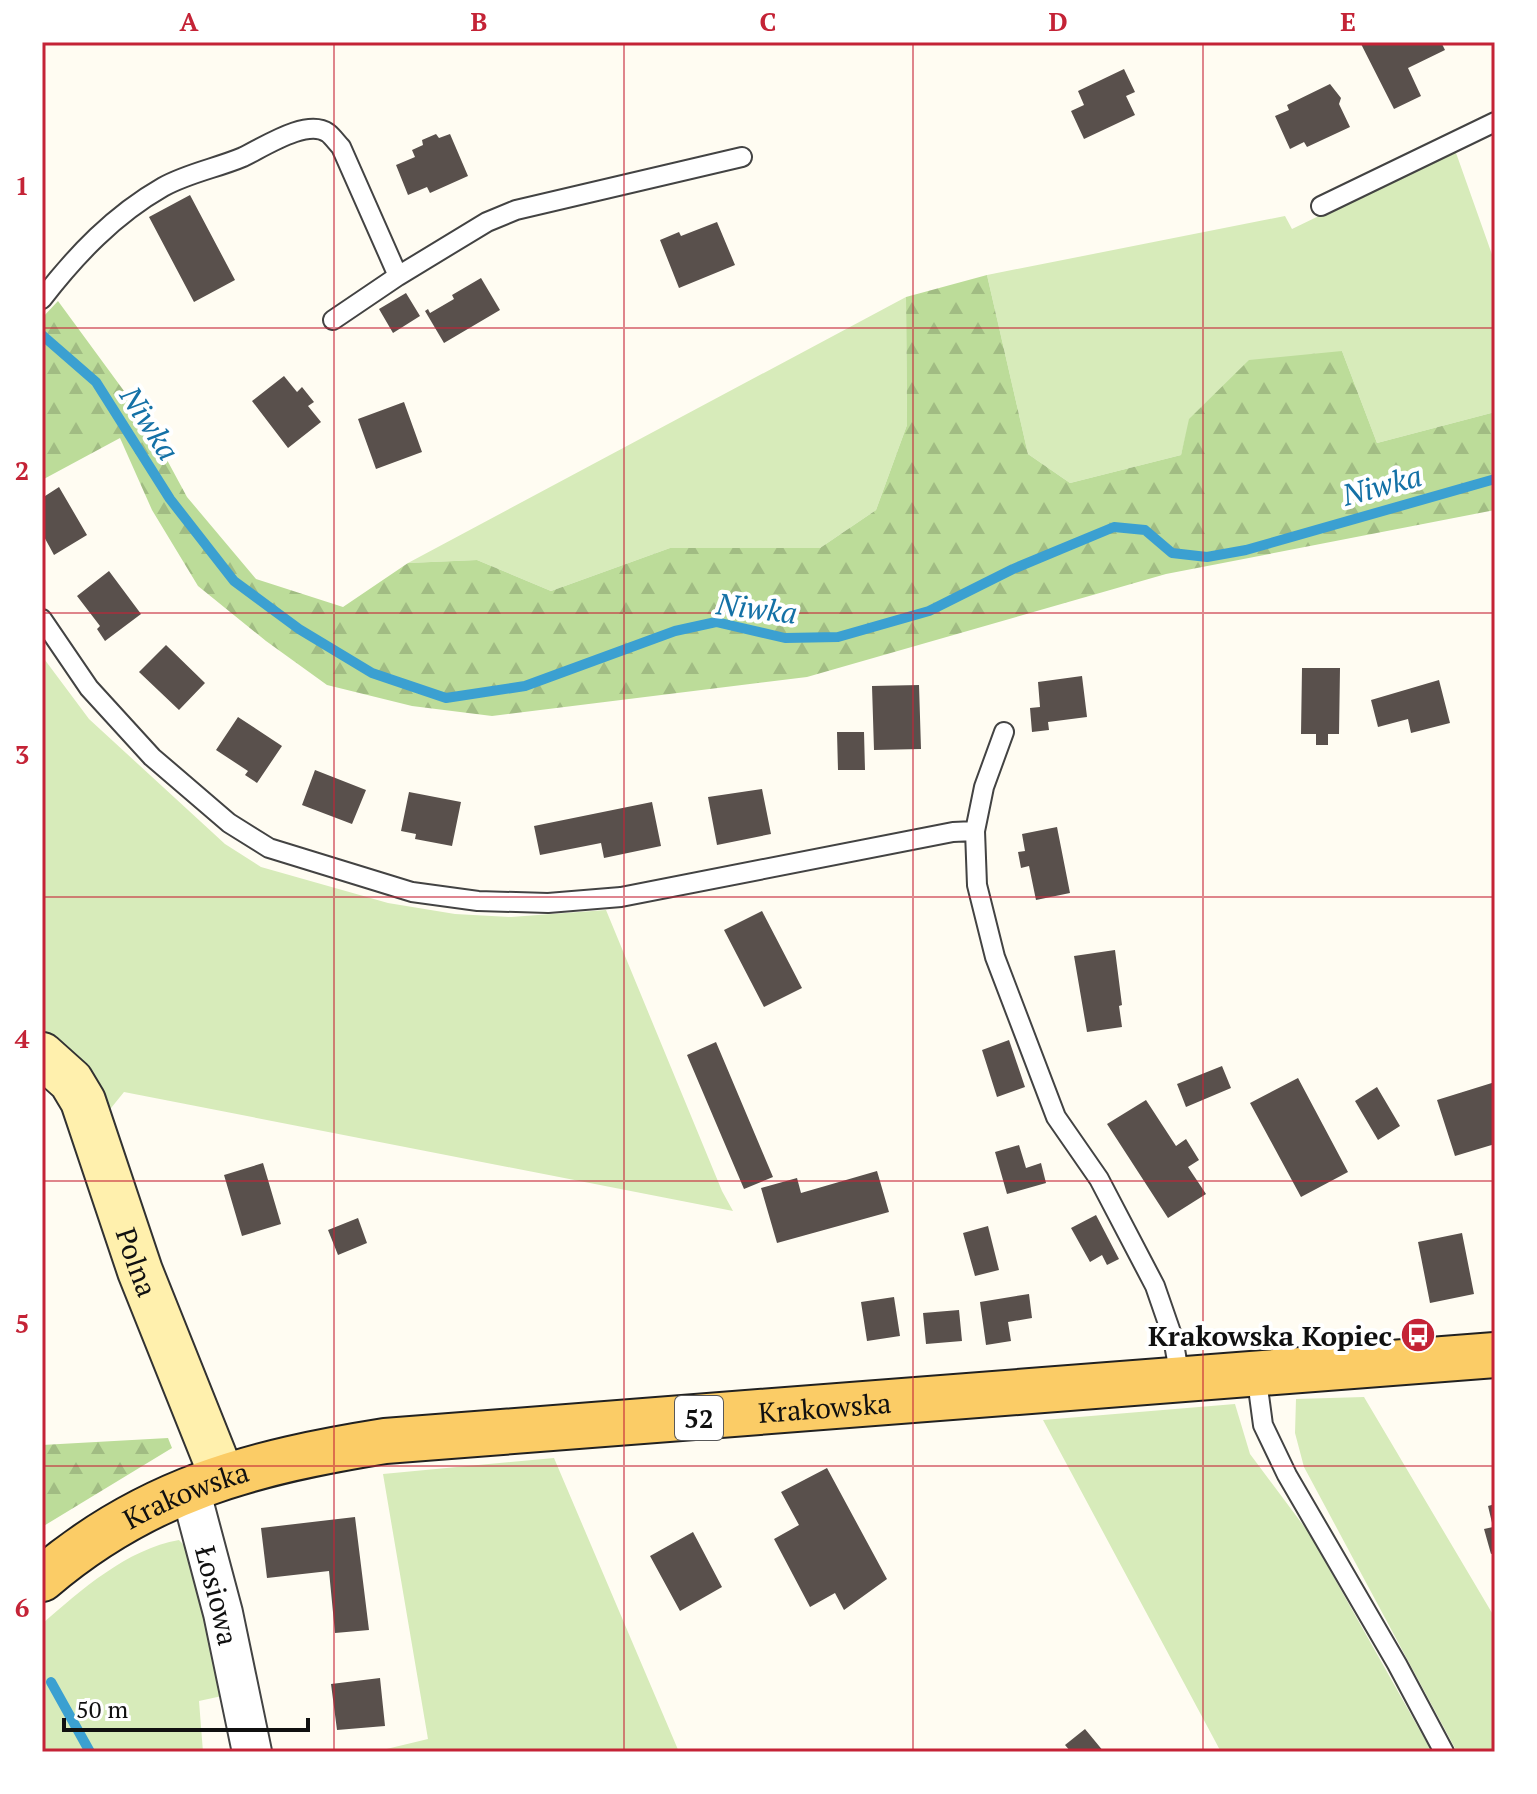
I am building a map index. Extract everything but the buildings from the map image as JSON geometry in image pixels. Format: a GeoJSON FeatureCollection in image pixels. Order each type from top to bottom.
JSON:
{"type":"FeatureCollection","features":[{"type":"Feature","properties":{"kind":"main road","name":"Krakowska"},"geometry":{"type":"LineString","coordinates":[[42,1579],[114,1527],[206,1483],[296,1456],[414,1437],[1495,1355]]}},
{"type":"Feature","properties":{"kind":"street","name":"Polna"},"geometry":{"type":"LineString","coordinates":[[42,1055],[71,1081],[83,1101],[206,1483]]}},
{"type":"Feature","properties":{"kind":"street","name":"Łosiowa"},"geometry":{"type":"LineString","coordinates":[[206,1483],[226,1629],[252,1752]]}},
{"type":"Feature","properties":{"kind":"lane"},"geometry":{"type":"LineString","coordinates":[[1321,206],[1495,122]]}},
{"type":"Feature","properties":{"kind":"lane"},"geometry":{"type":"LineString","coordinates":[[42,299],[93,240],[164,187],[238,159],[292,133],[313,128],[327,132],[341,147],[398,276]]}},
{"type":"Feature","properties":{"kind":"lane"},"geometry":{"type":"LineString","coordinates":[[333,320],[487,222],[516,210],[742,157]]}},
{"type":"Feature","properties":{"kind":"lane"},"geometry":{"type":"LineString","coordinates":[[42,619],[99,699],[152,757],[229,823],[269,848],[412,892],[478,901],[548,903],[621,897],[953,832],[975,831]]}},
{"type":"Feature","properties":{"kind":"lane"},"geometry":{"type":"LineString","coordinates":[[1004,732],[984,787],[975,831],[977,885],[995,957],[1056,1117],[1099,1179],[1155,1286],[1173,1338],[1180,1378]]}},
{"type":"Feature","properties":{"kind":"lane"},"geometry":{"type":"LineString","coordinates":[[1256,1373],[1263,1425],[1287,1475],[1397,1664],[1444,1752]]}},
{"type":"Feature","properties":{"kind":"green space"},"geometry":{"type":"Polygon","coordinates":[[[1455,150],[1495,263],[1495,412],[1377,443],[1342,351],[1190,419],[1181,455],[1070,483],[1028,454],[987,275],[1285,216],[1292,229],[1455,150]]]}},
{"type":"Feature","properties":{"kind":"green space"},"geometry":{"type":"Polygon","coordinates":[[[987,275],[1028,454],[1070,483],[1181,455],[1189,419],[1249,360],[1342,351],[1377,443],[1495,412],[1495,510],[1166,574],[807,677],[492,716],[412,706],[327,685],[266,641],[198,586],[152,510],[120,438],[42,480],[42,318],[58,301],[146,421],[187,497],[256,579],[343,607],[408,563],[477,560],[551,591],[670,548],[820,548],[876,510],[907,425],[906,297],[987,275]]]}},
{"type":"Feature","properties":{"kind":"green space"},"geometry":{"type":"Polygon","coordinates":[[[906,297],[907,425],[876,510],[820,548],[670,548],[551,591],[477,560],[408,563],[906,297]]]}},
{"type":"Feature","properties":{"kind":"green space"},"geometry":{"type":"Polygon","coordinates":[[[42,656],[89,719],[225,844],[261,867],[388,903],[455,914],[511,917],[606,910],[733,1211],[124,1092],[107,1113],[58,1040],[42,1030],[42,656]]]}},
{"type":"Feature","properties":{"kind":"green space"},"geometry":{"type":"Polygon","coordinates":[[[1364,1397],[1495,1618],[1495,1752],[1457,1752],[1304,1467],[1295,1433],[1296,1399],[1364,1397]]]}},
{"type":"Feature","properties":{"kind":"green space"},"geometry":{"type":"Polygon","coordinates":[[[1235,1404],[1250,1454],[1309,1533],[1432,1752],[1221,1752],[1043,1420],[1235,1404]]]}},
{"type":"Feature","properties":{"kind":"green space"},"geometry":{"type":"Polygon","coordinates":[[[168,1438],[172,1448],[42,1527],[42,1445],[168,1438]]]}},
{"type":"Feature","properties":{"kind":"green space"},"geometry":{"type":"Polygon","coordinates":[[[554,1458],[679,1752],[374,1752],[428,1739],[383,1474],[554,1458]]]}},
{"type":"Feature","properties":{"kind":"green space"},"geometry":{"type":"Polygon","coordinates":[[[179,1540],[191,1553],[222,1696],[199,1701],[203,1752],[42,1752],[42,1624],[89,1585],[123,1562],[141,1552],[179,1540]]]}},
{"type":"Feature","properties":{"kind":"waterway","name":"Niwka"},"geometry":{"type":"LineString","coordinates":[[42,335],[96,382],[170,499],[234,581],[299,629],[372,673],[446,698],[525,686],[675,631],[716,622],[785,638],[838,637],[929,611],[1013,569],[1114,527],[1145,530],[1172,553],[1207,557],[1246,550],[1495,479]]}},
{"type":"Feature","properties":{"kind":"waterway"},"geometry":{"type":"LineString","coordinates":[[51,1682],[90,1752]]}},
{"type":"Feature","properties":{"kind":"place","name":"Krakowska Kopiec"},"geometry":{"type":"Point","coordinates":[1418,1335]}}]}
